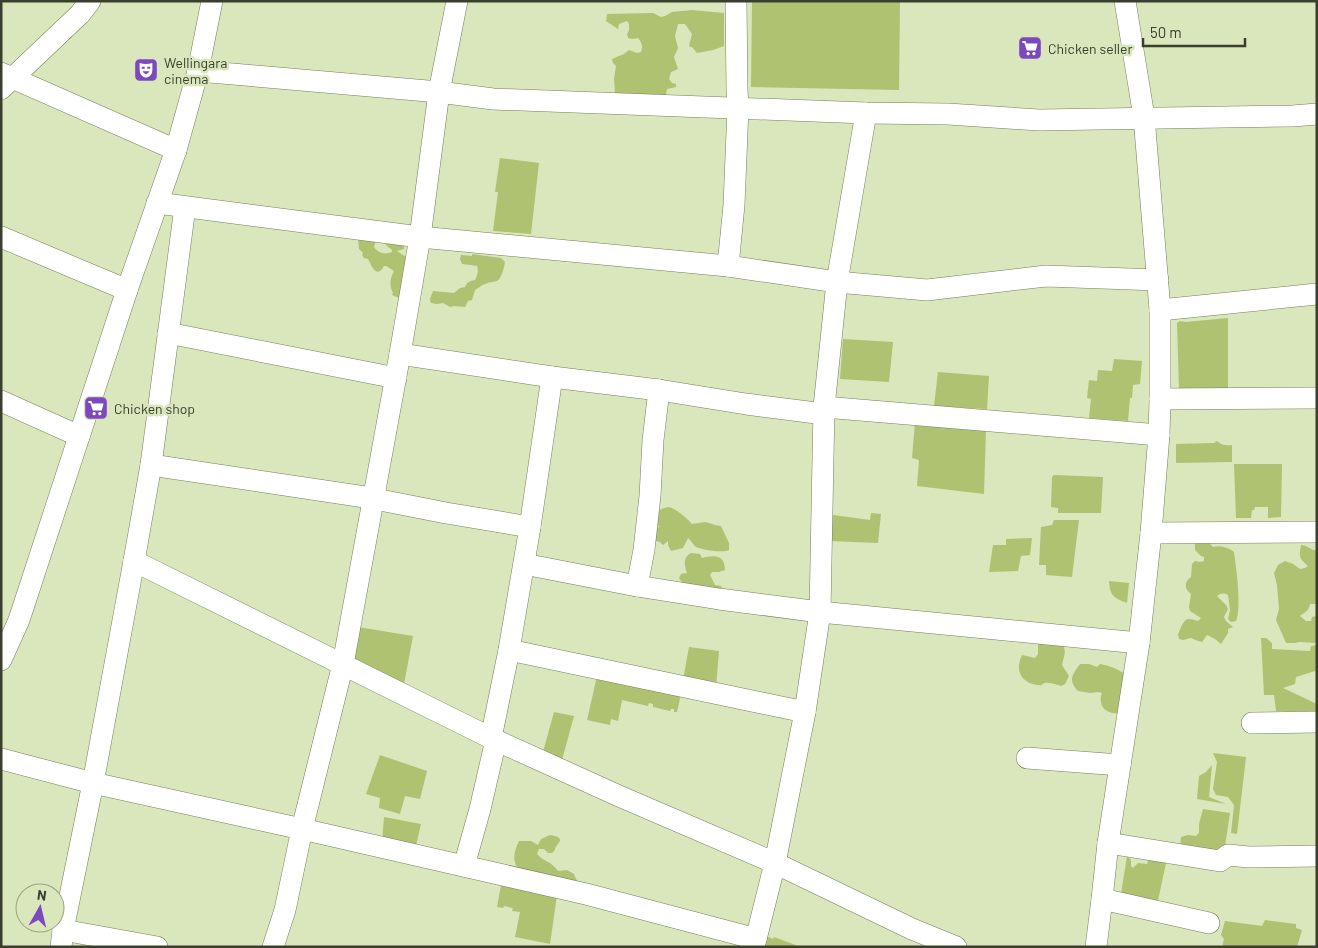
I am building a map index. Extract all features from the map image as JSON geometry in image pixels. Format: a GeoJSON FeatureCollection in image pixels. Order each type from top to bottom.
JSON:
{"type":"FeatureCollection","features":[{"type":"Feature","properties":{"kind":"street"},"geometry":{"type":"LineString","coordinates":[[90,1],[80,14],[5,80],[176,150]]}},
{"type":"Feature","properties":{"kind":"street"},"geometry":{"type":"LineString","coordinates":[[1,660],[19,620],[127,290],[176,150],[198,71],[212,1]]}},
{"type":"Feature","properties":{"kind":"street"},"geometry":{"type":"LineString","coordinates":[[273,947],[285,910],[302,829],[343,664],[396,378],[420,237],[439,92],[457,1]]}},
{"type":"Feature","properties":{"kind":"street"},"geometry":{"type":"LineString","coordinates":[[728,266],[734,205],[738,108],[736,1]]}},
{"type":"Feature","properties":{"kind":"street"},"geometry":{"type":"LineString","coordinates":[[1096,947],[1108,843],[1139,643],[1159,434],[1160,310],[1158,280],[1144,118],[1125,1]]}},
{"type":"Feature","properties":{"kind":"street"},"geometry":{"type":"LineString","coordinates":[[198,71],[439,92],[493,99],[866,113],[948,114],[1039,120],[1317,114]]}},
{"type":"Feature","properties":{"kind":"street"},"geometry":{"type":"LineString","coordinates":[[1,759],[93,783],[586,894],[755,943],[775,863],[805,712],[820,612],[824,410],[837,282],[866,113]]}},
{"type":"Feature","properties":{"kind":"street"},"geometry":{"type":"LineString","coordinates":[[157,203],[420,237],[728,266],[837,282],[927,290],[1046,276],[1158,280]]}},
{"type":"Feature","properties":{"kind":"street"},"geometry":{"type":"LineString","coordinates":[[157,947],[62,938],[93,783],[151,465],[186,207]]}},
{"type":"Feature","properties":{"kind":"street"},"geometry":{"type":"LineString","coordinates":[[1,237],[127,290]]}},
{"type":"Feature","properties":{"kind":"street"},"geometry":{"type":"LineString","coordinates":[[1160,310],[1317,294]]}},
{"type":"Feature","properties":{"kind":"street"},"geometry":{"type":"LineString","coordinates":[[168,333],[396,378]]}},
{"type":"Feature","properties":{"kind":"street"},"geometry":{"type":"LineString","coordinates":[[400,354],[746,404],[1159,434]]}},
{"type":"Feature","properties":{"kind":"street"},"geometry":{"type":"LineString","coordinates":[[464,866],[480,808],[493,739],[530,528],[552,377]]}},
{"type":"Feature","properties":{"kind":"street"},"geometry":{"type":"LineString","coordinates":[[637,586],[644,550],[659,390]]}},
{"type":"Feature","properties":{"kind":"street"},"geometry":{"type":"LineString","coordinates":[[1160,399],[1317,398]]}},
{"type":"Feature","properties":{"kind":"street"},"geometry":{"type":"LineString","coordinates":[[1,401],[80,436]]}},
{"type":"Feature","properties":{"kind":"street"},"geometry":{"type":"LineString","coordinates":[[151,465],[373,498],[530,528]]}},
{"type":"Feature","properties":{"kind":"street"},"geometry":{"type":"LineString","coordinates":[[1151,533],[1317,532]]}},
{"type":"Feature","properties":{"kind":"street"},"geometry":{"type":"LineString","coordinates":[[134,561],[493,739],[775,863],[911,938],[956,947]]}},
{"type":"Feature","properties":{"kind":"street"},"geometry":{"type":"LineString","coordinates":[[524,564],[637,586],[820,612],[1139,643]]}},
{"type":"Feature","properties":{"kind":"street"},"geometry":{"type":"LineString","coordinates":[[509,650],[805,712]]}},
{"type":"Feature","properties":{"kind":"street"},"geometry":{"type":"LineString","coordinates":[[1252,723],[1317,722]]}},
{"type":"Feature","properties":{"kind":"street"},"geometry":{"type":"LineString","coordinates":[[1027,758],[1120,765]]}},
{"type":"Feature","properties":{"kind":"street"},"geometry":{"type":"LineString","coordinates":[[1108,843],[1220,862],[1228,856],[1317,856]]}},
{"type":"Feature","properties":{"kind":"street"},"geometry":{"type":"LineString","coordinates":[[1102,899],[1209,923]]}},
{"type":"Feature","properties":{"kind":"green space"},"geometry":{"type":"Polygon","coordinates":[[[752,1],[900,1],[899,90],[751,87],[752,1]]]}},
{"type":"Feature","properties":{"kind":"green space"},"geometry":{"type":"Polygon","coordinates":[[[692,10],[724,13],[724,46],[697,53],[689,46],[692,34],[685,24],[678,24],[675,36],[678,48],[674,57],[678,69],[671,72],[669,79],[672,83],[676,84],[676,87],[667,89],[666,95],[615,93],[614,79],[616,66],[612,59],[629,50],[637,53],[641,52],[642,46],[638,38],[628,38],[629,24],[627,21],[619,24],[618,29],[606,21],[607,14],[653,13],[661,17],[672,12],[692,10]]]}},
{"type":"Feature","properties":{"kind":"green space"},"geometry":{"type":"Polygon","coordinates":[[[500,158],[539,163],[531,234],[493,231],[498,192],[495,192],[500,158]]]}},
{"type":"Feature","properties":{"kind":"green space"},"geometry":{"type":"Polygon","coordinates":[[[358,239],[376,239],[374,247],[384,253],[392,252],[392,250],[383,241],[404,244],[404,249],[397,251],[409,259],[399,298],[392,295],[390,282],[394,271],[384,266],[377,272],[368,259],[362,255],[358,239]]]}},
{"type":"Feature","properties":{"kind":"green space"},"geometry":{"type":"Polygon","coordinates":[[[472,254],[501,258],[505,262],[499,280],[484,284],[475,290],[472,300],[468,301],[465,307],[450,307],[443,303],[431,303],[430,299],[433,291],[454,293],[475,280],[478,273],[477,266],[462,264],[460,259],[461,255],[472,256],[472,254]]]}},
{"type":"Feature","properties":{"kind":"green space"},"geometry":{"type":"Polygon","coordinates":[[[1228,318],[1228,391],[1179,390],[1177,323],[1180,321],[1228,318]]]}},
{"type":"Feature","properties":{"kind":"green space"},"geometry":{"type":"Polygon","coordinates":[[[843,339],[893,342],[889,382],[840,379],[843,339]]]}},
{"type":"Feature","properties":{"kind":"green space"},"geometry":{"type":"Polygon","coordinates":[[[1114,359],[1142,361],[1140,384],[1133,385],[1128,421],[1089,418],[1091,399],[1087,398],[1089,380],[1097,381],[1098,370],[1112,371],[1114,359]]]}},
{"type":"Feature","properties":{"kind":"green space"},"geometry":{"type":"Polygon","coordinates":[[[938,372],[989,376],[987,409],[934,406],[938,372]]]}},
{"type":"Feature","properties":{"kind":"green space"},"geometry":{"type":"Polygon","coordinates":[[[915,422],[986,428],[984,494],[917,486],[919,460],[912,458],[915,422]]]}},
{"type":"Feature","properties":{"kind":"green space"},"geometry":{"type":"Polygon","coordinates":[[[1217,441],[1224,445],[1232,445],[1232,462],[1176,463],[1176,444],[1214,443],[1217,441]]]}},
{"type":"Feature","properties":{"kind":"green space"},"geometry":{"type":"Polygon","coordinates":[[[1234,464],[1282,464],[1281,517],[1268,518],[1268,507],[1255,507],[1252,510],[1251,518],[1236,518],[1234,464]]]}},
{"type":"Feature","properties":{"kind":"green space"},"geometry":{"type":"Polygon","coordinates":[[[1054,475],[1103,477],[1101,513],[1058,513],[1058,508],[1051,507],[1052,477],[1054,475]]]}},
{"type":"Feature","properties":{"kind":"green space"},"geometry":{"type":"Polygon","coordinates":[[[669,507],[681,514],[692,524],[706,522],[721,526],[729,543],[729,550],[718,551],[699,548],[688,538],[683,548],[671,551],[668,541],[663,545],[660,542],[651,540],[655,528],[660,527],[653,523],[657,514],[660,510],[669,507]]]}},
{"type":"Feature","properties":{"kind":"green space"},"geometry":{"type":"Polygon","coordinates":[[[871,513],[881,514],[878,543],[830,541],[833,515],[870,520],[871,513]]]}},
{"type":"Feature","properties":{"kind":"green space"},"geometry":{"type":"Polygon","coordinates":[[[1054,520],[1079,520],[1072,577],[1046,575],[1046,565],[1039,565],[1041,527],[1052,525],[1054,520]]]}},
{"type":"Feature","properties":{"kind":"green space"},"geometry":{"type":"Polygon","coordinates":[[[1032,538],[1030,555],[1021,556],[1018,571],[989,572],[993,545],[1006,545],[1006,539],[1032,538]]]}},
{"type":"Feature","properties":{"kind":"green space"},"geometry":{"type":"Polygon","coordinates":[[[1207,541],[1213,547],[1224,547],[1234,552],[1238,587],[1238,615],[1236,621],[1231,622],[1228,619],[1230,610],[1228,595],[1220,594],[1217,596],[1226,605],[1228,609],[1224,617],[1233,627],[1228,629],[1228,633],[1221,644],[1207,635],[1202,642],[1191,638],[1179,639],[1178,635],[1184,621],[1190,619],[1198,621],[1201,618],[1190,611],[1191,594],[1186,586],[1187,581],[1191,577],[1192,564],[1195,561],[1204,561],[1204,557],[1195,550],[1195,542],[1207,541]]]}},
{"type":"Feature","properties":{"kind":"green space"},"geometry":{"type":"Polygon","coordinates":[[[1301,545],[1317,551],[1317,604],[1310,604],[1308,610],[1300,616],[1306,621],[1311,621],[1312,617],[1317,616],[1317,643],[1286,643],[1276,620],[1279,609],[1274,573],[1278,565],[1285,561],[1300,569],[1308,566],[1300,557],[1301,545]]]}},
{"type":"Feature","properties":{"kind":"green space"},"geometry":{"type":"Polygon","coordinates":[[[691,553],[700,554],[702,558],[711,556],[721,558],[725,565],[725,570],[712,572],[710,575],[715,585],[721,586],[724,592],[684,585],[679,578],[681,574],[687,573],[685,562],[691,553]]]}},
{"type":"Feature","properties":{"kind":"green space"},"geometry":{"type":"Polygon","coordinates":[[[1109,581],[1129,583],[1127,603],[1113,595],[1110,590],[1109,581]]]}},
{"type":"Feature","properties":{"kind":"green space"},"geometry":{"type":"Polygon","coordinates":[[[358,627],[413,636],[404,684],[351,660],[358,627]]]}},
{"type":"Feature","properties":{"kind":"green space"},"geometry":{"type":"Polygon","coordinates":[[[1261,638],[1266,638],[1272,643],[1272,649],[1310,651],[1311,646],[1317,645],[1317,672],[1296,677],[1295,684],[1283,688],[1317,704],[1317,712],[1276,711],[1274,695],[1264,695],[1261,638]]]}},
{"type":"Feature","properties":{"kind":"green space"},"geometry":{"type":"Polygon","coordinates":[[[1038,641],[1063,643],[1065,652],[1062,665],[1069,676],[1065,684],[1061,686],[1051,683],[1037,685],[1023,678],[1019,670],[1022,655],[1035,658],[1038,654],[1038,641]]]}},
{"type":"Feature","properties":{"kind":"green space"},"geometry":{"type":"Polygon","coordinates":[[[689,647],[719,651],[716,688],[683,680],[689,647]]]}},
{"type":"Feature","properties":{"kind":"green space"},"geometry":{"type":"Polygon","coordinates":[[[1080,664],[1089,664],[1097,667],[1100,664],[1125,674],[1121,713],[1111,713],[1103,708],[1102,693],[1078,691],[1073,684],[1072,678],[1080,664]]]}},
{"type":"Feature","properties":{"kind":"green space"},"geometry":{"type":"Polygon","coordinates":[[[597,676],[681,694],[677,712],[674,712],[674,709],[670,711],[653,707],[653,704],[649,703],[648,706],[622,700],[618,721],[611,719],[610,725],[587,720],[597,676]]]}},
{"type":"Feature","properties":{"kind":"green space"},"geometry":{"type":"Polygon","coordinates":[[[554,712],[574,716],[562,760],[543,752],[554,712]]]}},
{"type":"Feature","properties":{"kind":"green space"},"geometry":{"type":"Polygon","coordinates":[[[1213,753],[1246,757],[1237,834],[1231,833],[1234,805],[1228,797],[1216,795],[1213,789],[1217,762],[1213,753]]]}},
{"type":"Feature","properties":{"kind":"green space"},"geometry":{"type":"Polygon","coordinates":[[[380,755],[427,771],[420,799],[405,796],[400,814],[379,808],[380,798],[366,794],[380,755]]]}},
{"type":"Feature","properties":{"kind":"green space"},"geometry":{"type":"Polygon","coordinates":[[[1212,765],[1209,797],[1226,804],[1197,799],[1199,776],[1212,765]]]}},
{"type":"Feature","properties":{"kind":"green space"},"geometry":{"type":"Polygon","coordinates":[[[1203,809],[1230,813],[1224,853],[1180,849],[1181,837],[1188,835],[1196,836],[1199,833],[1203,809]]]}},
{"type":"Feature","properties":{"kind":"green space"},"geometry":{"type":"Polygon","coordinates":[[[384,817],[421,824],[415,850],[382,843],[384,817]]]}},
{"type":"Feature","properties":{"kind":"green space"},"geometry":{"type":"Polygon","coordinates":[[[550,835],[560,839],[555,850],[552,853],[548,853],[544,849],[539,849],[537,854],[553,865],[558,871],[567,870],[574,874],[580,885],[557,895],[550,944],[515,937],[520,912],[512,911],[513,908],[504,906],[503,908],[497,907],[501,885],[516,870],[517,866],[514,859],[519,841],[531,841],[538,845],[541,839],[550,835]]]}},
{"type":"Feature","properties":{"kind":"green space"},"geometry":{"type":"Polygon","coordinates":[[[1127,856],[1131,860],[1133,868],[1138,863],[1147,864],[1149,859],[1166,863],[1157,905],[1121,894],[1127,856]]]}},
{"type":"Feature","properties":{"kind":"green space"},"geometry":{"type":"Polygon","coordinates":[[[1265,920],[1296,924],[1296,928],[1302,930],[1297,947],[1222,947],[1224,939],[1221,935],[1225,921],[1262,926],[1265,920]]]}},
{"type":"Feature","properties":{"kind":"green space"},"geometry":{"type":"Polygon","coordinates":[[[766,936],[773,939],[774,937],[801,947],[762,947],[766,936]]]}},
{"type":"Feature","properties":{"kind":"place","name":"Chicken seller"},"geometry":{"type":"Point","coordinates":[1030,48]}},
{"type":"Feature","properties":{"kind":"place","name":"Wellingara cinema"},"geometry":{"type":"Point","coordinates":[146,70]}},
{"type":"Feature","properties":{"kind":"place","name":"Chicken shop"},"geometry":{"type":"Point","coordinates":[96,408]}}]}
